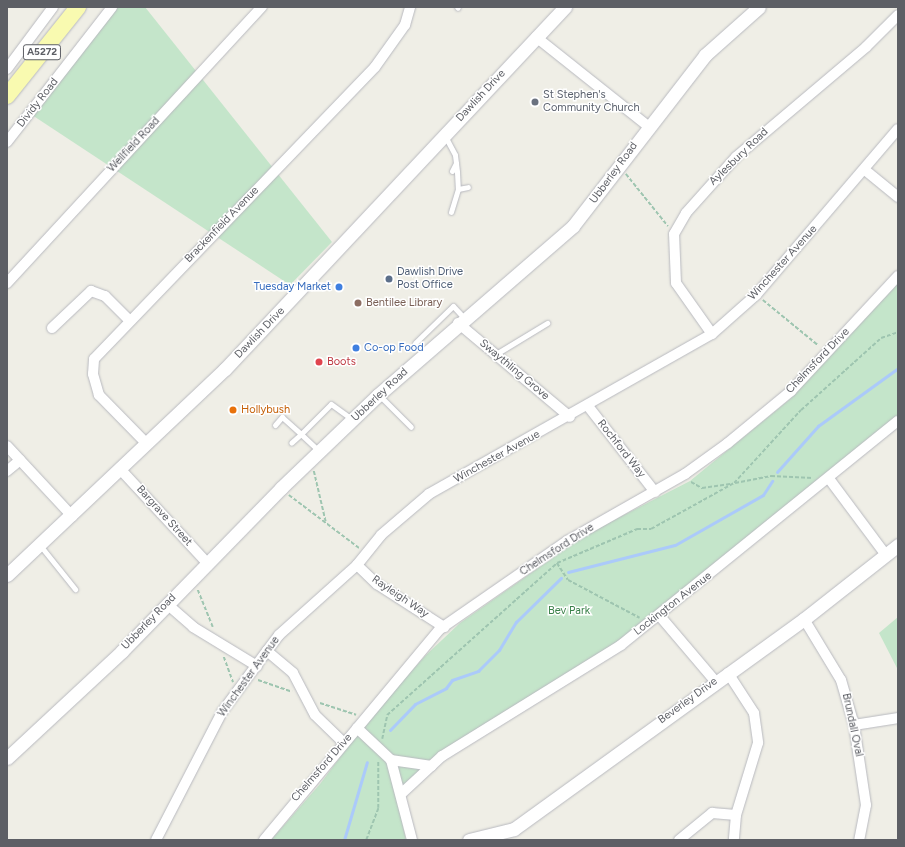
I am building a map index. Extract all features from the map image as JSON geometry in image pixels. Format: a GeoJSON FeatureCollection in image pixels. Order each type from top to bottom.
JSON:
{"type":"FeatureCollection","features":[{"type":"Feature","properties":{"kind":"main road","name":"A5272"},"geometry":{"type":"LineString","coordinates":[[7,96],[78,7]]}},
{"type":"Feature","properties":{"kind":"street"},"geometry":{"type":"LineString","coordinates":[[7,69],[53,7]]}},
{"type":"Feature","properties":{"kind":"street","name":"Dividy Road"},"geometry":{"type":"LineString","coordinates":[[7,142],[112,7]]}},
{"type":"Feature","properties":{"kind":"street","name":"Wellfield Road"},"geometry":{"type":"LineString","coordinates":[[9,276],[262,7]]}},
{"type":"Feature","properties":{"kind":"street","name":"Brackenfield Avenue"},"geometry":{"type":"LineString","coordinates":[[148,444],[99,395],[93,374],[94,359],[129,320],[375,67],[406,25],[410,7]]}},
{"type":"Feature","properties":{"kind":"street","name":"Dawlish Drive"},"geometry":{"type":"LineString","coordinates":[[7,575],[121,470],[225,369],[565,7]]}},
{"type":"Feature","properties":{"kind":"street","name":"Ubberley Road"},"geometry":{"type":"LineString","coordinates":[[7,758],[167,604],[281,488],[378,395],[461,320],[555,242],[599,196],[648,126],[705,55],[759,7]]}},
{"type":"Feature","properties":{"kind":"street","name":"Aylesbury Road"},"geometry":{"type":"LineString","coordinates":[[674,234],[686,213],[736,157],[866,47],[898,15]]}},
{"type":"Feature","properties":{"kind":"street"},"geometry":{"type":"LineString","coordinates":[[536,37],[648,126]]}},
{"type":"Feature","properties":{"kind":"street","name":"Winchester Avenue"},"geometry":{"type":"LineString","coordinates":[[156,840],[222,712],[279,635],[357,565],[365,554],[429,494],[570,417],[712,334],[756,295],[865,170],[898,129]]}},
{"type":"Feature","properties":{"kind":"street"},"geometry":{"type":"LineString","coordinates":[[865,170],[898,197]]}},
{"type":"Feature","properties":{"kind":"street"},"geometry":{"type":"LineString","coordinates":[[674,234],[676,283],[712,334]]}},
{"type":"Feature","properties":{"kind":"street","name":"Chelmsford Drive"},"geometry":{"type":"LineString","coordinates":[[264,840],[344,743],[444,627],[549,553],[685,474],[791,391],[898,276]]}},
{"type":"Feature","properties":{"kind":"street"},"geometry":{"type":"LineString","coordinates":[[52,328],[91,292],[105,296],[129,320]]}},
{"type":"Feature","properties":{"kind":"street","name":"Swaythling Grove"},"geometry":{"type":"LineString","coordinates":[[461,320],[496,354],[570,417]]}},
{"type":"Feature","properties":{"kind":"street","name":"Rochford Way"},"geometry":{"type":"LineString","coordinates":[[588,406],[655,492]]}},
{"type":"Feature","properties":{"kind":"street","name":"Lockington Avenue"},"geometry":{"type":"LineString","coordinates":[[402,794],[432,766],[621,645],[826,482],[898,421]]}},
{"type":"Feature","properties":{"kind":"street"},"geometry":{"type":"LineString","coordinates":[[7,446],[72,516]]}},
{"type":"Feature","properties":{"kind":"street"},"geometry":{"type":"LineString","coordinates":[[7,471],[20,460]]}},
{"type":"Feature","properties":{"kind":"street","name":"Bargrave Street"},"geometry":{"type":"LineString","coordinates":[[121,470],[207,563]]}},
{"type":"Feature","properties":{"kind":"street"},"geometry":{"type":"LineString","coordinates":[[826,482],[886,555]]}},
{"type":"Feature","properties":{"kind":"street","name":"Beverley Drive"},"geometry":{"type":"LineString","coordinates":[[469,840],[514,829],[715,681],[804,619],[898,545]]}},
{"type":"Feature","properties":{"kind":"street","name":"Rayleigh Way"},"geometry":{"type":"LineString","coordinates":[[357,565],[377,584],[444,627]]}},
{"type":"Feature","properties":{"kind":"street"},"geometry":{"type":"LineString","coordinates":[[167,604],[193,627],[257,666]]}},
{"type":"Feature","properties":{"kind":"street"},"geometry":{"type":"LineString","coordinates":[[659,615],[715,681]]}},
{"type":"Feature","properties":{"kind":"street","name":"Brundall Oval"},"geometry":{"type":"LineString","coordinates":[[804,619],[841,680],[854,725],[866,805],[859,840]]}},
{"type":"Feature","properties":{"kind":"street"},"geometry":{"type":"LineString","coordinates":[[267,650],[293,673],[315,715],[344,743]]}},
{"type":"Feature","properties":{"kind":"street"},"geometry":{"type":"LineString","coordinates":[[728,673],[754,713],[757,724],[757,749],[736,815],[734,840]]}},
{"type":"Feature","properties":{"kind":"street"},"geometry":{"type":"LineString","coordinates":[[854,725],[898,718]]}},
{"type":"Feature","properties":{"kind":"street"},"geometry":{"type":"LineString","coordinates":[[357,728],[391,760],[402,794],[412,840]]}},
{"type":"Feature","properties":{"kind":"street"},"geometry":{"type":"LineString","coordinates":[[391,760],[432,766]]}},
{"type":"Feature","properties":{"kind":"street"},"geometry":{"type":"LineString","coordinates":[[679,840],[712,813],[736,815]]}},
{"type":"Feature","properties":{"kind":"lane"},"geometry":{"type":"LineString","coordinates":[[444,135],[456,163],[458,189],[450,212]]}},
{"type":"Feature","properties":{"kind":"lane"},"geometry":{"type":"LineString","coordinates":[[452,171],[456,163]]}},
{"type":"Feature","properties":{"kind":"lane"},"geometry":{"type":"LineString","coordinates":[[458,189],[468,187]]}},
{"type":"Feature","properties":{"kind":"lane"},"geometry":{"type":"LineString","coordinates":[[415,343],[454,306],[461,320]]}},
{"type":"Feature","properties":{"kind":"lane"},"geometry":{"type":"LineString","coordinates":[[496,354],[547,323]]}},
{"type":"Feature","properties":{"kind":"lane"},"geometry":{"type":"LineString","coordinates":[[378,395],[411,427]]}},
{"type":"Feature","properties":{"kind":"lane"},"geometry":{"type":"LineString","coordinates":[[291,444],[331,404],[353,420]]}},
{"type":"Feature","properties":{"kind":"lane"},"geometry":{"type":"LineString","coordinates":[[275,424],[282,417],[301,434],[315,456]]}},
{"type":"Feature","properties":{"kind":"lane"},"geometry":{"type":"LineString","coordinates":[[39,544],[75,589]]}},
{"type":"Feature","properties":{"kind":"path"},"geometry":{"type":"LineString","coordinates":[[620,166],[674,234]]}},
{"type":"Feature","properties":{"kind":"path"},"geometry":{"type":"LineString","coordinates":[[756,295],[827,352]]}},
{"type":"Feature","properties":{"kind":"path"},"geometry":{"type":"LineString","coordinates":[[366,840],[378,808],[380,749],[387,715],[557,563],[636,529],[650,530],[734,483],[802,410],[881,338],[898,332]]}},
{"type":"Feature","properties":{"kind":"path"},"geometry":{"type":"LineString","coordinates":[[315,456],[326,522]]}},
{"type":"Feature","properties":{"kind":"path"},"geometry":{"type":"LineString","coordinates":[[685,474],[702,488],[771,476],[812,477],[826,482]]}},
{"type":"Feature","properties":{"kind":"path"},"geometry":{"type":"LineString","coordinates":[[281,488],[365,554]]}},
{"type":"Feature","properties":{"kind":"path"},"geometry":{"type":"LineString","coordinates":[[549,553],[568,580],[649,623]]}},
{"type":"Feature","properties":{"kind":"green space"},"geometry":{"type":"Polygon","coordinates":[[[118,7],[145,7],[332,242],[290,285],[32,115],[118,7]]]}},
{"type":"Feature","properties":{"kind":"green space","name":"Bev Park"},"geometry":{"type":"Polygon","coordinates":[[[898,283],[898,415],[857,452],[603,653],[430,760],[396,793],[406,840],[271,840],[320,784],[371,716],[425,656],[460,623],[585,535],[690,481],[790,399],[898,283]]]}},
{"type":"Feature","properties":{"kind":"green space"},"geometry":{"type":"Polygon","coordinates":[[[898,617],[898,670],[879,633],[898,617]]]}},
{"type":"Feature","properties":{"kind":"waterway"},"geometry":{"type":"LineString","coordinates":[[777,472],[818,426],[898,368]]}},
{"type":"Feature","properties":{"kind":"waterway"},"geometry":{"type":"LineString","coordinates":[[568,572],[675,545],[763,495],[772,481]]}},
{"type":"Feature","properties":{"kind":"waterway"},"geometry":{"type":"LineString","coordinates":[[390,730],[415,704],[446,688],[452,680],[478,671],[499,650],[516,622],[561,578]]}},
{"type":"Feature","properties":{"kind":"waterway"},"geometry":{"type":"LineString","coordinates":[[344,840],[367,762]]}},
{"type":"Feature","properties":{"kind":"place","name":"St Stephen's Community Church"},"geometry":{"type":"Point","coordinates":[535,102]}},
{"type":"Feature","properties":{"kind":"place","name":"Dawlish Drive Post Office"},"geometry":{"type":"Point","coordinates":[389,279]}},
{"type":"Feature","properties":{"kind":"place","name":"Tuesday Market"},"geometry":{"type":"Point","coordinates":[339,287]}},
{"type":"Feature","properties":{"kind":"place","name":"Bentilee Library"},"geometry":{"type":"Point","coordinates":[358,303]}},
{"type":"Feature","properties":{"kind":"place","name":"Co-op Food"},"geometry":{"type":"Point","coordinates":[356,348]}},
{"type":"Feature","properties":{"kind":"place","name":"Boots"},"geometry":{"type":"Point","coordinates":[319,362]}},
{"type":"Feature","properties":{"kind":"place","name":"Hollybush"},"geometry":{"type":"Point","coordinates":[233,410]}}]}
